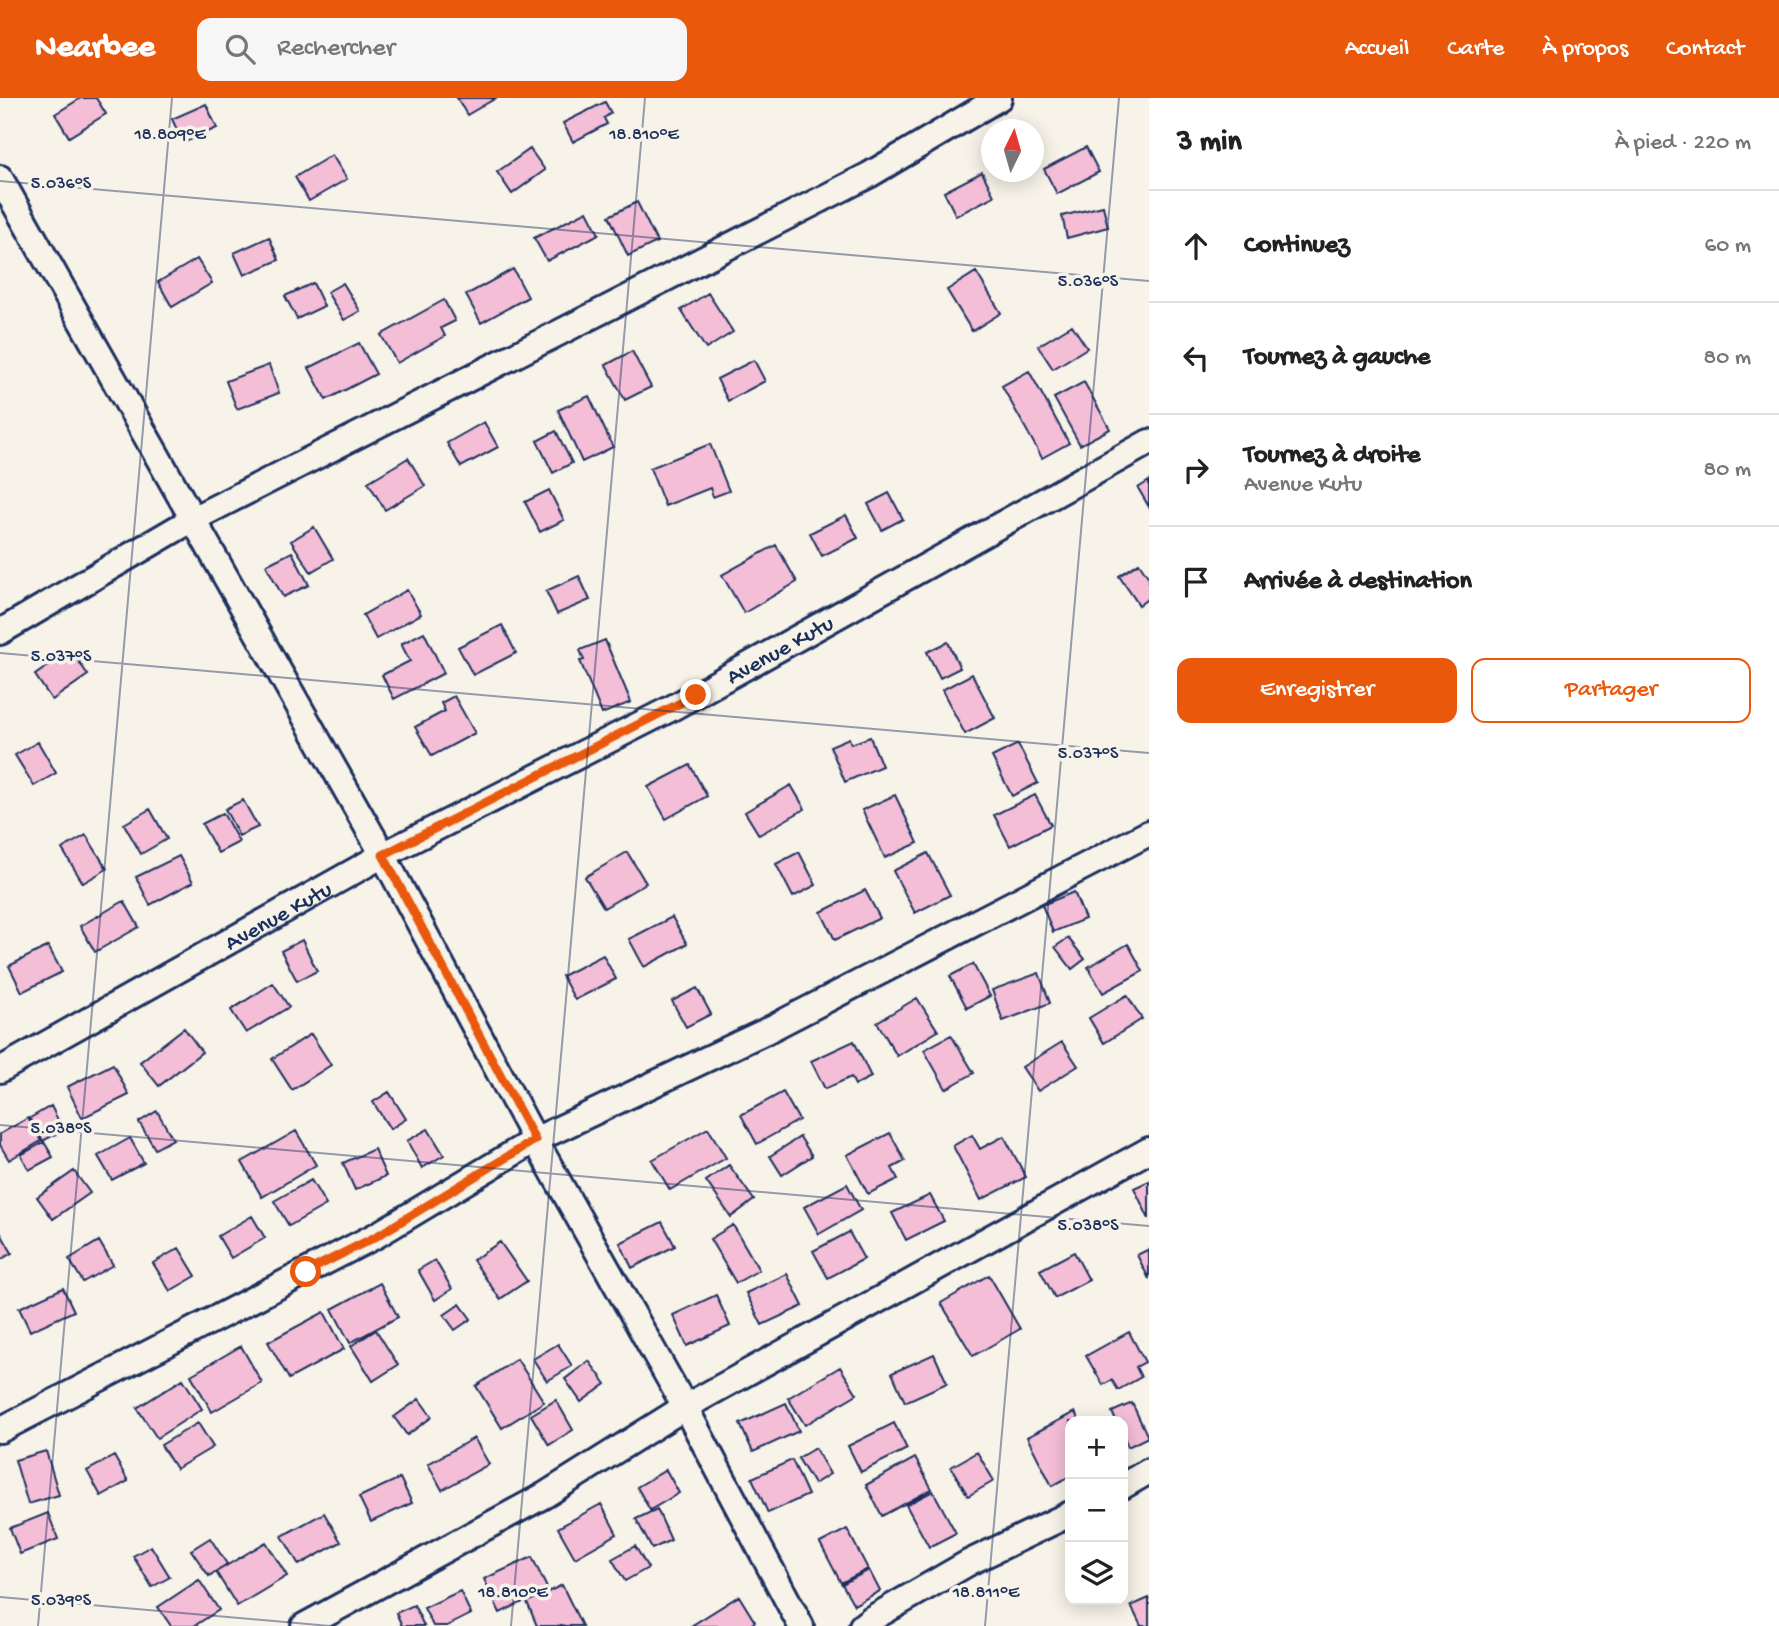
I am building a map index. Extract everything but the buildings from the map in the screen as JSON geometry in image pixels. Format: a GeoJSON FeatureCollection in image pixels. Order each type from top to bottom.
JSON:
{"type":"FeatureCollection","features":[{"type":"Feature","properties":{"kind":"street"},"geometry":{"type":"LineString","coordinates":[[0,632],[193,519],[869,175],[999,98]]}},
{"type":"Feature","properties":{"kind":"street"},"geometry":{"type":"LineString","coordinates":[[0,178],[383,855],[535,1140],[685,1407],[800,1626]]}},
{"type":"Feature","properties":{"kind":"street","name":"Avenue Kutu"},"geometry":{"type":"LineString","coordinates":[[0,1070],[383,855],[672,708],[1149,442]]}},
{"type":"Feature","properties":{"kind":"street"},"geometry":{"type":"LineString","coordinates":[[0,1430],[377,1236],[535,1140],[764,1032],[1149,833]]}},
{"type":"Feature","properties":{"kind":"street"},"geometry":{"type":"LineString","coordinates":[[304,1626],[545,1495],[685,1407],[1149,1150]]}},
{"type":"Feature","properties":{"kind":"street"},"geometry":{"type":"LineString","coordinates":[[1128,1483],[1149,1471]]}},
{"type":"Feature","properties":{"kind":"street"},"geometry":{"type":"LineString","coordinates":[[862,1626],[970,1562],[1065,1516]]}},
{"type":"Feature","properties":{"kind":"route"},"geometry":{"type":"LineString","coordinates":[[306,1272],[377,1236],[535,1140],[383,855],[696,695]]}}]}
